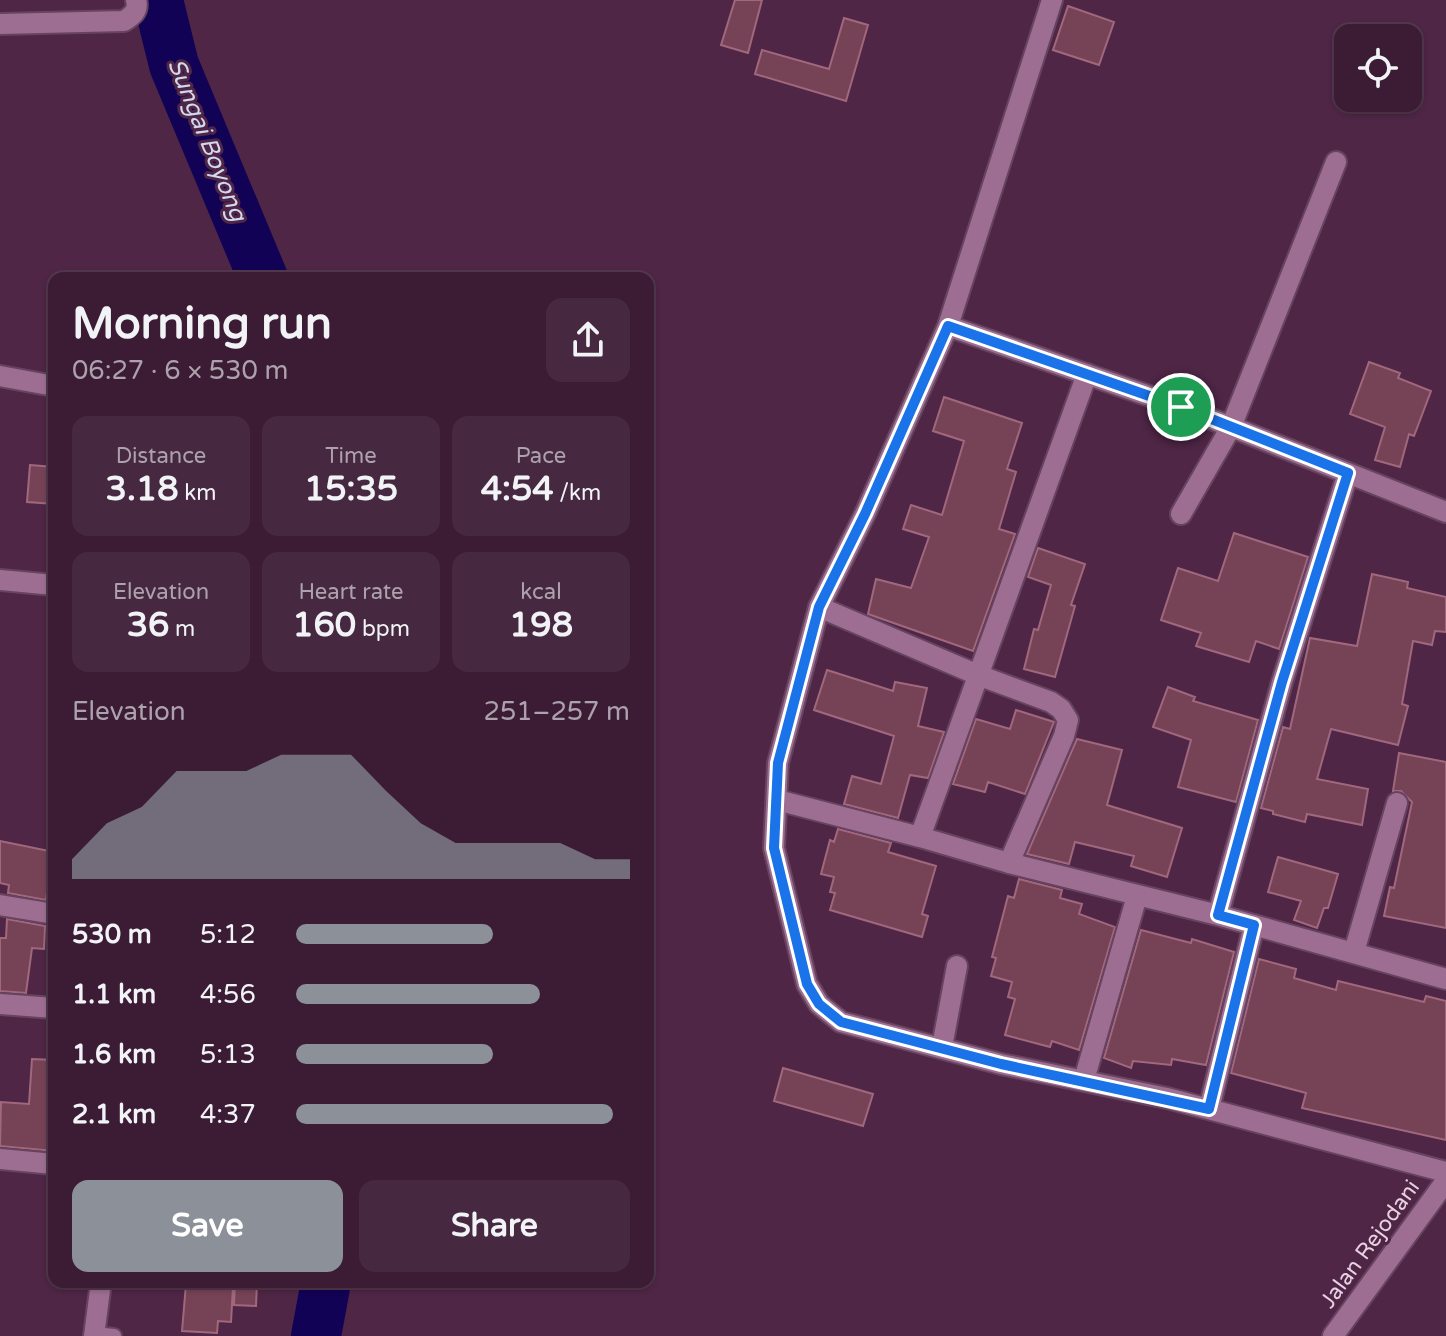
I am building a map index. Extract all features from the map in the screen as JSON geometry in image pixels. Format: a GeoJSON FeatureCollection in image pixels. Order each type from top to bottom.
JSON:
{"type":"FeatureCollection","features":[{"type":"Feature","properties":{"kind":"street"},"geometry":{"type":"LineString","coordinates":[[0,24],[124,21],[133,16],[136,0]]}},
{"type":"Feature","properties":{"kind":"street"},"geometry":{"type":"LineString","coordinates":[[1052,0],[948,326],[865,514],[819,607],[778,763],[774,848],[807,984],[819,1004],[841,1022],[1001,1064],[1209,1109],[1446,1172]]}},
{"type":"Feature","properties":{"kind":"street"},"geometry":{"type":"LineString","coordinates":[[1181,514],[1231,427],[1336,162]]}},
{"type":"Feature","properties":{"kind":"street"},"geometry":{"type":"LineString","coordinates":[[948,326],[1231,427],[1446,512]]}},
{"type":"Feature","properties":{"kind":"street"},"geometry":{"type":"LineString","coordinates":[[920,837],[1087,374]]}},
{"type":"Feature","properties":{"kind":"street"},"geometry":{"type":"LineString","coordinates":[[0,376],[48,385]]}},
{"type":"Feature","properties":{"kind":"street"},"geometry":{"type":"LineString","coordinates":[[1218,915],[1282,682],[1348,473]]}},
{"type":"Feature","properties":{"kind":"street"},"geometry":{"type":"LineString","coordinates":[[0,580],[48,584]]}},
{"type":"Feature","properties":{"kind":"street"},"geometry":{"type":"LineString","coordinates":[[819,607],[978,675],[1051,702],[1061,709],[1068,720],[1064,736],[1009,863]]}},
{"type":"Feature","properties":{"kind":"street"},"geometry":{"type":"LineString","coordinates":[[777,800],[1009,863],[1218,915],[1446,979]]}},
{"type":"Feature","properties":{"kind":"street"},"geometry":{"type":"LineString","coordinates":[[1354,952],[1397,803]]}},
{"type":"Feature","properties":{"kind":"street"},"geometry":{"type":"LineString","coordinates":[[1084,1080],[1137,896]]}},
{"type":"Feature","properties":{"kind":"street"},"geometry":{"type":"LineString","coordinates":[[0,905],[48,913]]}},
{"type":"Feature","properties":{"kind":"street"},"geometry":{"type":"LineString","coordinates":[[1209,1109],[1254,925]]}},
{"type":"Feature","properties":{"kind":"street"},"geometry":{"type":"LineString","coordinates":[[942,1047],[957,966]]}},
{"type":"Feature","properties":{"kind":"street"},"geometry":{"type":"LineString","coordinates":[[0,1004],[48,1008]]}},
{"type":"Feature","properties":{"kind":"street"},"geometry":{"type":"LineString","coordinates":[[0,1159],[48,1163]]}},
{"type":"Feature","properties":{"kind":"street","name":"Jalan Rejodani"},"geometry":{"type":"LineString","coordinates":[[1333,1336],[1446,1181]]}},
{"type":"Feature","properties":{"kind":"street"},"geometry":{"type":"LineString","coordinates":[[101,1288],[101,1335]]}},
{"type":"Feature","properties":{"kind":"building"},"geometry":{"type":"Polygon","coordinates":[[[735,0],[762,0],[748,53],[721,45],[735,0]]]}},
{"type":"Feature","properties":{"kind":"building"},"geometry":{"type":"Polygon","coordinates":[[[1068,6],[1114,22],[1099,65],[1053,50],[1068,6]]]}},
{"type":"Feature","properties":{"kind":"building"},"geometry":{"type":"Polygon","coordinates":[[[844,18],[868,25],[846,101],[755,74],[762,50],[829,69],[844,18]]]}},
{"type":"Feature","properties":{"kind":"building"},"geometry":{"type":"Polygon","coordinates":[[[1369,362],[1400,373],[1398,378],[1431,391],[1414,436],[1409,434],[1400,467],[1375,460],[1385,427],[1350,414],[1369,362]]]}},
{"type":"Feature","properties":{"kind":"building"},"geometry":{"type":"Polygon","coordinates":[[[944,397],[1022,423],[1007,469],[1016,472],[999,529],[1015,534],[973,651],[868,614],[876,579],[911,588],[929,537],[903,529],[911,505],[942,515],[964,441],[933,431],[944,397]]]}},
{"type":"Feature","properties":{"kind":"building"},"geometry":{"type":"Polygon","coordinates":[[[30,465],[48,466],[48,504],[27,502],[30,465]]]}},
{"type":"Feature","properties":{"kind":"building"},"geometry":{"type":"Polygon","coordinates":[[[1234,533],[1308,557],[1279,649],[1256,641],[1249,662],[1196,646],[1201,633],[1161,620],[1178,568],[1218,581],[1234,533]]]}},
{"type":"Feature","properties":{"kind":"building"},"geometry":{"type":"Polygon","coordinates":[[[1038,548],[1085,564],[1071,605],[1075,606],[1055,677],[1024,669],[1034,629],[1038,630],[1051,585],[1028,577],[1038,548]]]}},
{"type":"Feature","properties":{"kind":"building"},"geometry":{"type":"Polygon","coordinates":[[[1372,574],[1408,582],[1407,588],[1446,597],[1446,632],[1435,631],[1432,645],[1413,641],[1402,704],[1408,706],[1398,745],[1331,729],[1317,779],[1368,789],[1362,825],[1307,814],[1305,822],[1273,814],[1273,811],[1261,808],[1283,727],[1290,729],[1310,638],[1357,646],[1372,574]]]}},
{"type":"Feature","properties":{"kind":"building"},"geometry":{"type":"Polygon","coordinates":[[[827,670],[893,691],[895,682],[927,688],[918,726],[944,732],[928,778],[910,775],[898,818],[844,804],[852,776],[881,784],[894,736],[814,710],[827,670]]]}},
{"type":"Feature","properties":{"kind":"building"},"geometry":{"type":"Polygon","coordinates":[[[1168,687],[1195,697],[1193,701],[1258,720],[1236,802],[1178,787],[1191,740],[1153,727],[1168,687]]]}},
{"type":"Feature","properties":{"kind":"building"},"geometry":{"type":"Polygon","coordinates":[[[1016,710],[1054,722],[1025,794],[988,782],[985,792],[953,784],[976,719],[1010,729],[1016,710]]]}},
{"type":"Feature","properties":{"kind":"building"},"geometry":{"type":"Polygon","coordinates":[[[1077,739],[1122,750],[1107,805],[1182,828],[1167,877],[1131,866],[1134,856],[1075,842],[1069,864],[1027,854],[1077,739]]]}},
{"type":"Feature","properties":{"kind":"building"},"geometry":{"type":"Polygon","coordinates":[[[1399,753],[1446,762],[1446,928],[1384,916],[1390,887],[1394,888],[1412,802],[1401,791],[1393,791],[1399,753]]]}},
{"type":"Feature","properties":{"kind":"building"},"geometry":{"type":"Polygon","coordinates":[[[838,829],[891,843],[888,852],[936,866],[922,914],[928,916],[922,937],[830,910],[835,893],[830,892],[834,877],[821,874],[830,840],[834,842],[838,829]]]}},
{"type":"Feature","properties":{"kind":"building"},"geometry":{"type":"Polygon","coordinates":[[[0,841],[48,851],[46,900],[8,893],[9,885],[0,883],[0,841]]]}},
{"type":"Feature","properties":{"kind":"building"},"geometry":{"type":"Polygon","coordinates":[[[1278,857],[1338,874],[1328,908],[1324,908],[1317,928],[1294,920],[1301,901],[1268,892],[1278,857]]]}},
{"type":"Feature","properties":{"kind":"building"},"geometry":{"type":"Polygon","coordinates":[[[1019,879],[1062,890],[1060,898],[1082,904],[1079,914],[1115,927],[1079,1050],[1052,1041],[1050,1047],[1005,1035],[1015,999],[1008,997],[1012,982],[991,976],[996,958],[992,957],[1008,896],[1014,898],[1019,879]]]}},
{"type":"Feature","properties":{"kind":"building"},"geometry":{"type":"Polygon","coordinates":[[[7,919],[45,926],[44,949],[32,948],[26,993],[0,991],[0,938],[6,938],[7,919]]]}},
{"type":"Feature","properties":{"kind":"building"},"geometry":{"type":"Polygon","coordinates":[[[1141,930],[1191,943],[1192,939],[1234,952],[1206,1065],[1172,1059],[1171,1065],[1133,1061],[1131,1068],[1104,1058],[1141,930]]]}},
{"type":"Feature","properties":{"kind":"building"},"geometry":{"type":"Polygon","coordinates":[[[1259,959],[1296,969],[1294,978],[1336,990],[1338,981],[1424,1002],[1426,996],[1446,1001],[1446,1140],[1302,1108],[1306,1093],[1231,1073],[1259,959]]]}},
{"type":"Feature","properties":{"kind":"building"},"geometry":{"type":"Polygon","coordinates":[[[32,1059],[48,1060],[48,1150],[0,1146],[1,1102],[29,1104],[32,1059]]]}},
{"type":"Feature","properties":{"kind":"building"},"geometry":{"type":"Polygon","coordinates":[[[783,1068],[873,1094],[863,1126],[774,1101],[783,1068]]]}},
{"type":"Feature","properties":{"kind":"building"},"geometry":{"type":"Polygon","coordinates":[[[186,1288],[233,1288],[231,1322],[218,1321],[217,1333],[182,1331],[186,1288]]]}},
{"type":"Feature","properties":{"kind":"building"},"geometry":{"type":"Polygon","coordinates":[[[235,1288],[257,1288],[256,1306],[234,1305],[235,1288]]]}},
{"type":"Feature","properties":{"kind":"waterway","name":"Sungai Boyong"},"geometry":{"type":"LineString","coordinates":[[158,0],[174,65],[260,272]]}},
{"type":"Feature","properties":{"kind":"waterway","name":"Sungai Boyong"},"geometry":{"type":"LineString","coordinates":[[316,1336],[325,1288]]}},
{"type":"Feature","properties":{"kind":"route"},"geometry":{"type":"LineString","coordinates":[[948,326],[1181,407],[1348,473],[1282,682],[1218,915],[1254,925],[1209,1109],[1001,1064],[841,1022],[819,1004],[807,984],[799,956],[774,848],[778,763],[819,607],[865,514],[948,326]]}}]}
